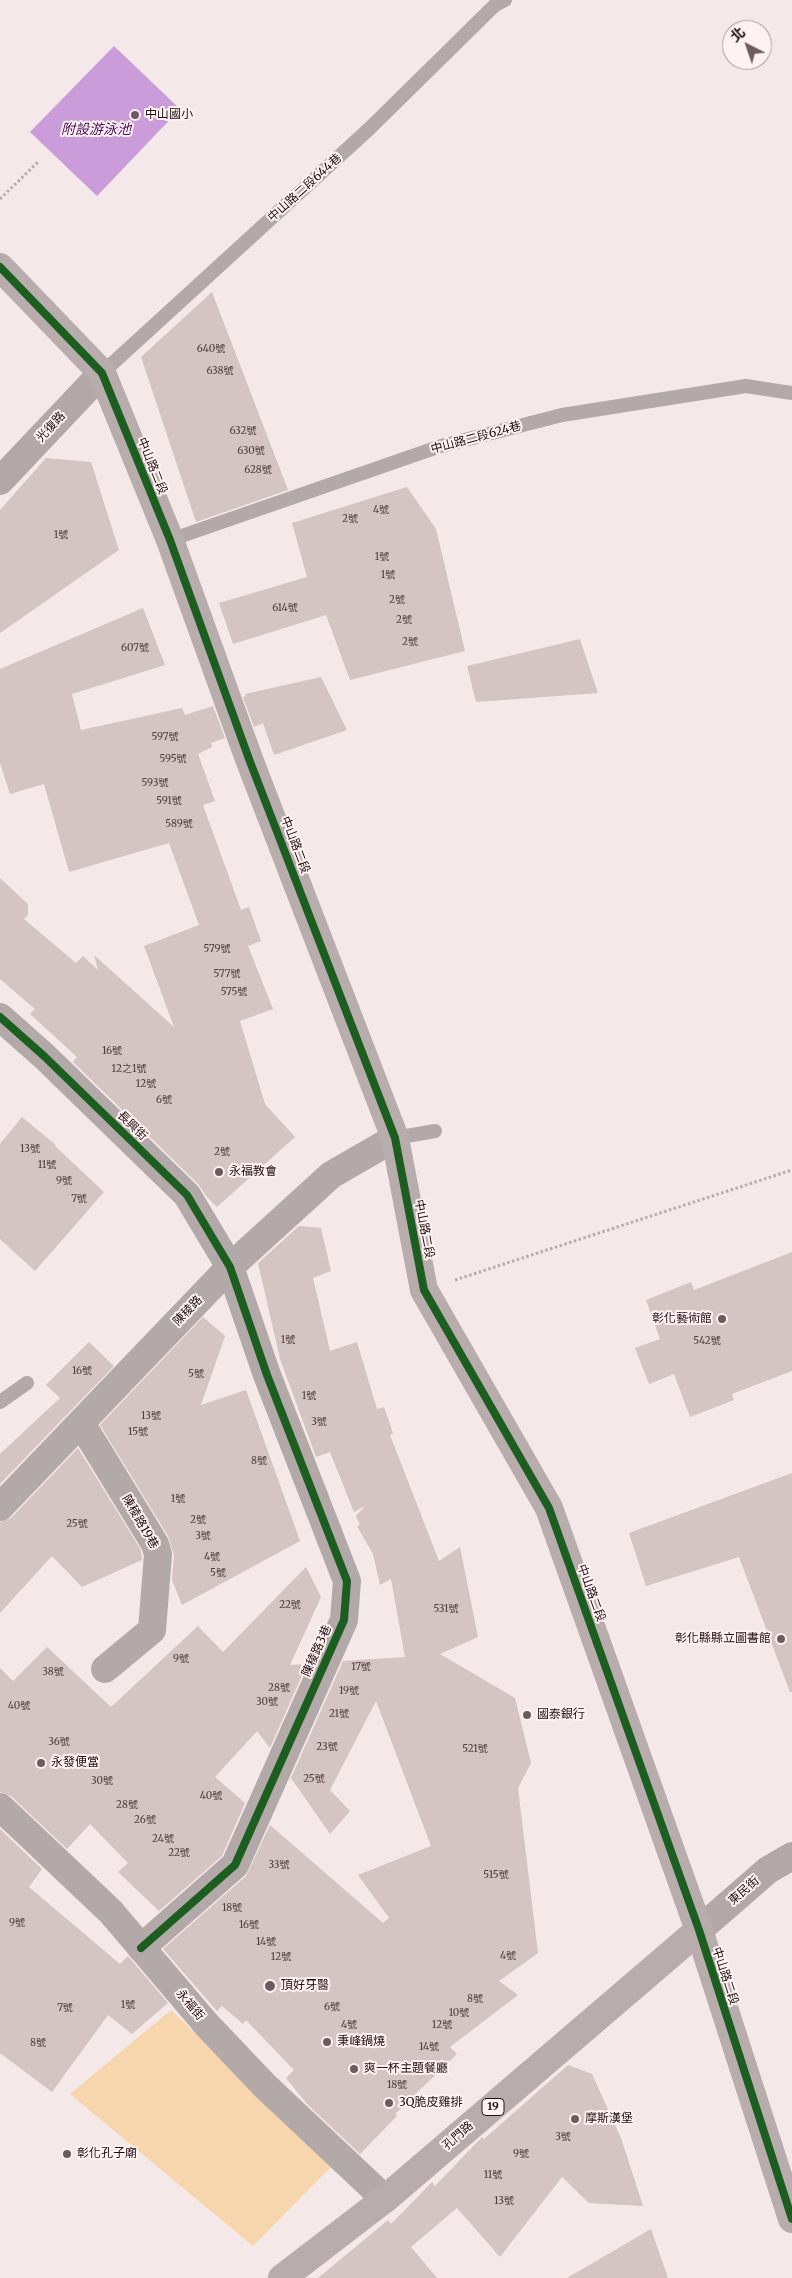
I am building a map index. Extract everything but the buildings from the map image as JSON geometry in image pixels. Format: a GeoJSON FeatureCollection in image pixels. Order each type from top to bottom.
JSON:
{"type":"FeatureCollection","features":[{"type":"Feature","properties":{"kind":"main road","name":"中山路二段"},"geometry":{"type":"LineString","coordinates":[[0,267],[102,373],[170,540],[249,758],[396,1138],[424,1290],[549,1508],[698,1930],[792,2218]]}},
{"type":"Feature","properties":{"kind":"main road","name":"孔門路"},"geometry":{"type":"LineString","coordinates":[[282,2278],[385,2199],[698,1930]]}},
{"type":"Feature","properties":{"kind":"street","name":"光復路"},"geometry":{"type":"LineString","coordinates":[[0,481],[102,373]]}},
{"type":"Feature","properties":{"kind":"street","name":"長興街"},"geometry":{"type":"LineString","coordinates":[[0,1017],[44,1056],[187,1195],[230,1267]]}},
{"type":"Feature","properties":{"kind":"street","name":"陳稜路"},"geometry":{"type":"LineString","coordinates":[[0,1507],[230,1267],[331,1175],[396,1138]]}},
{"type":"Feature","properties":{"kind":"street","name":"陳稜路3巷"},"geometry":{"type":"LineString","coordinates":[[142,1948],[235,1864],[344,1620],[347,1581],[267,1375],[230,1267]]}},
{"type":"Feature","properties":{"kind":"street","name":"陳稜路19巷"},"geometry":{"type":"LineString","coordinates":[[81,1423],[155,1544],[158,1554],[152,1630],[104,1669]]}},
{"type":"Feature","properties":{"kind":"street","name":"永福街"},"geometry":{"type":"LineString","coordinates":[[0,1807],[110,1912],[207,2025],[264,2085],[385,2199]]}},
{"type":"Feature","properties":{"kind":"street","name":"東民街"},"geometry":{"type":"LineString","coordinates":[[698,1930],[768,1870],[792,1856]]}},
{"type":"Feature","properties":{"kind":"lane","name":"中山路二段644巷"},"geometry":{"type":"LineString","coordinates":[[102,373],[369,129],[495,5],[505,0]]}},
{"type":"Feature","properties":{"kind":"lane","name":"中山路二段624巷"},"geometry":{"type":"LineString","coordinates":[[170,540],[441,446],[562,415],[746,386],[792,393]]}},
{"type":"Feature","properties":{"kind":"lane"},"geometry":{"type":"LineString","coordinates":[[396,1138],[435,1131]]}},
{"type":"Feature","properties":{"kind":"lane"},"geometry":{"type":"LineString","coordinates":[[0,1402],[27,1383]]}},
{"type":"Feature","properties":{"kind":"path"},"geometry":{"type":"LineString","coordinates":[[0,199],[38,162]]}},
{"type":"Feature","properties":{"kind":"path"},"geometry":{"type":"LineString","coordinates":[[424,1290],[792,1170]]}},
{"type":"Feature","properties":{"kind":"shaded area"},"geometry":{"type":"Polygon","coordinates":[[[171,2010],[334,2164],[253,2246],[70,2094],[171,2010]]]}},
{"type":"Feature","properties":{"kind":"water","name":"附設游泳池"},"geometry":{"type":"Polygon","coordinates":[[[114,46],[180,109],[97,196],[30,132],[114,46]]]}},
{"type":"Feature","properties":{"kind":"cycle path"},"geometry":{"type":"LineString","coordinates":[[0,267],[102,373],[170,540],[249,759],[395,1138],[424,1290],[549,1508],[699,1930],[792,2219]]}},
{"type":"Feature","properties":{"kind":"cycle path"},"geometry":{"type":"LineString","coordinates":[[0,1017],[44,1056],[187,1195],[230,1267],[267,1375],[347,1581],[344,1620],[235,1865],[141,1948]]}},
{"type":"Feature","properties":{"kind":"place","name":"中山國小"},"geometry":{"type":"Point","coordinates":[135,115]}},
{"type":"Feature","properties":{"kind":"place","name":"永福教會"},"geometry":{"type":"Point","coordinates":[219,1172]}},
{"type":"Feature","properties":{"kind":"place","name":"彰化藝術館"},"geometry":{"type":"Point","coordinates":[722,1319]}},
{"type":"Feature","properties":{"kind":"place","name":"彰化縣縣立圖書館"},"geometry":{"type":"Point","coordinates":[781,1639]}},
{"type":"Feature","properties":{"kind":"place","name":"國泰銀行"},"geometry":{"type":"Point","coordinates":[527,1715]}},
{"type":"Feature","properties":{"kind":"place","name":"永發便當"},"geometry":{"type":"Point","coordinates":[41,1763]}},
{"type":"Feature","properties":{"kind":"place","name":"頂好牙醫"},"geometry":{"type":"Point","coordinates":[270,1986]}},
{"type":"Feature","properties":{"kind":"place","name":"秉峰鍋燒"},"geometry":{"type":"Point","coordinates":[327,2042]}},
{"type":"Feature","properties":{"kind":"place","name":"爽一杯主題餐廳"},"geometry":{"type":"Point","coordinates":[354,2069]}},
{"type":"Feature","properties":{"kind":"place","name":"3Q脆皮雞排"},"geometry":{"type":"Point","coordinates":[389,2103]}},
{"type":"Feature","properties":{"kind":"place","name":"摩斯漢堡"},"geometry":{"type":"Point","coordinates":[575,2119]}},
{"type":"Feature","properties":{"kind":"place","name":"彰化孔子廟"},"geometry":{"type":"Point","coordinates":[67,2154]}}]}
